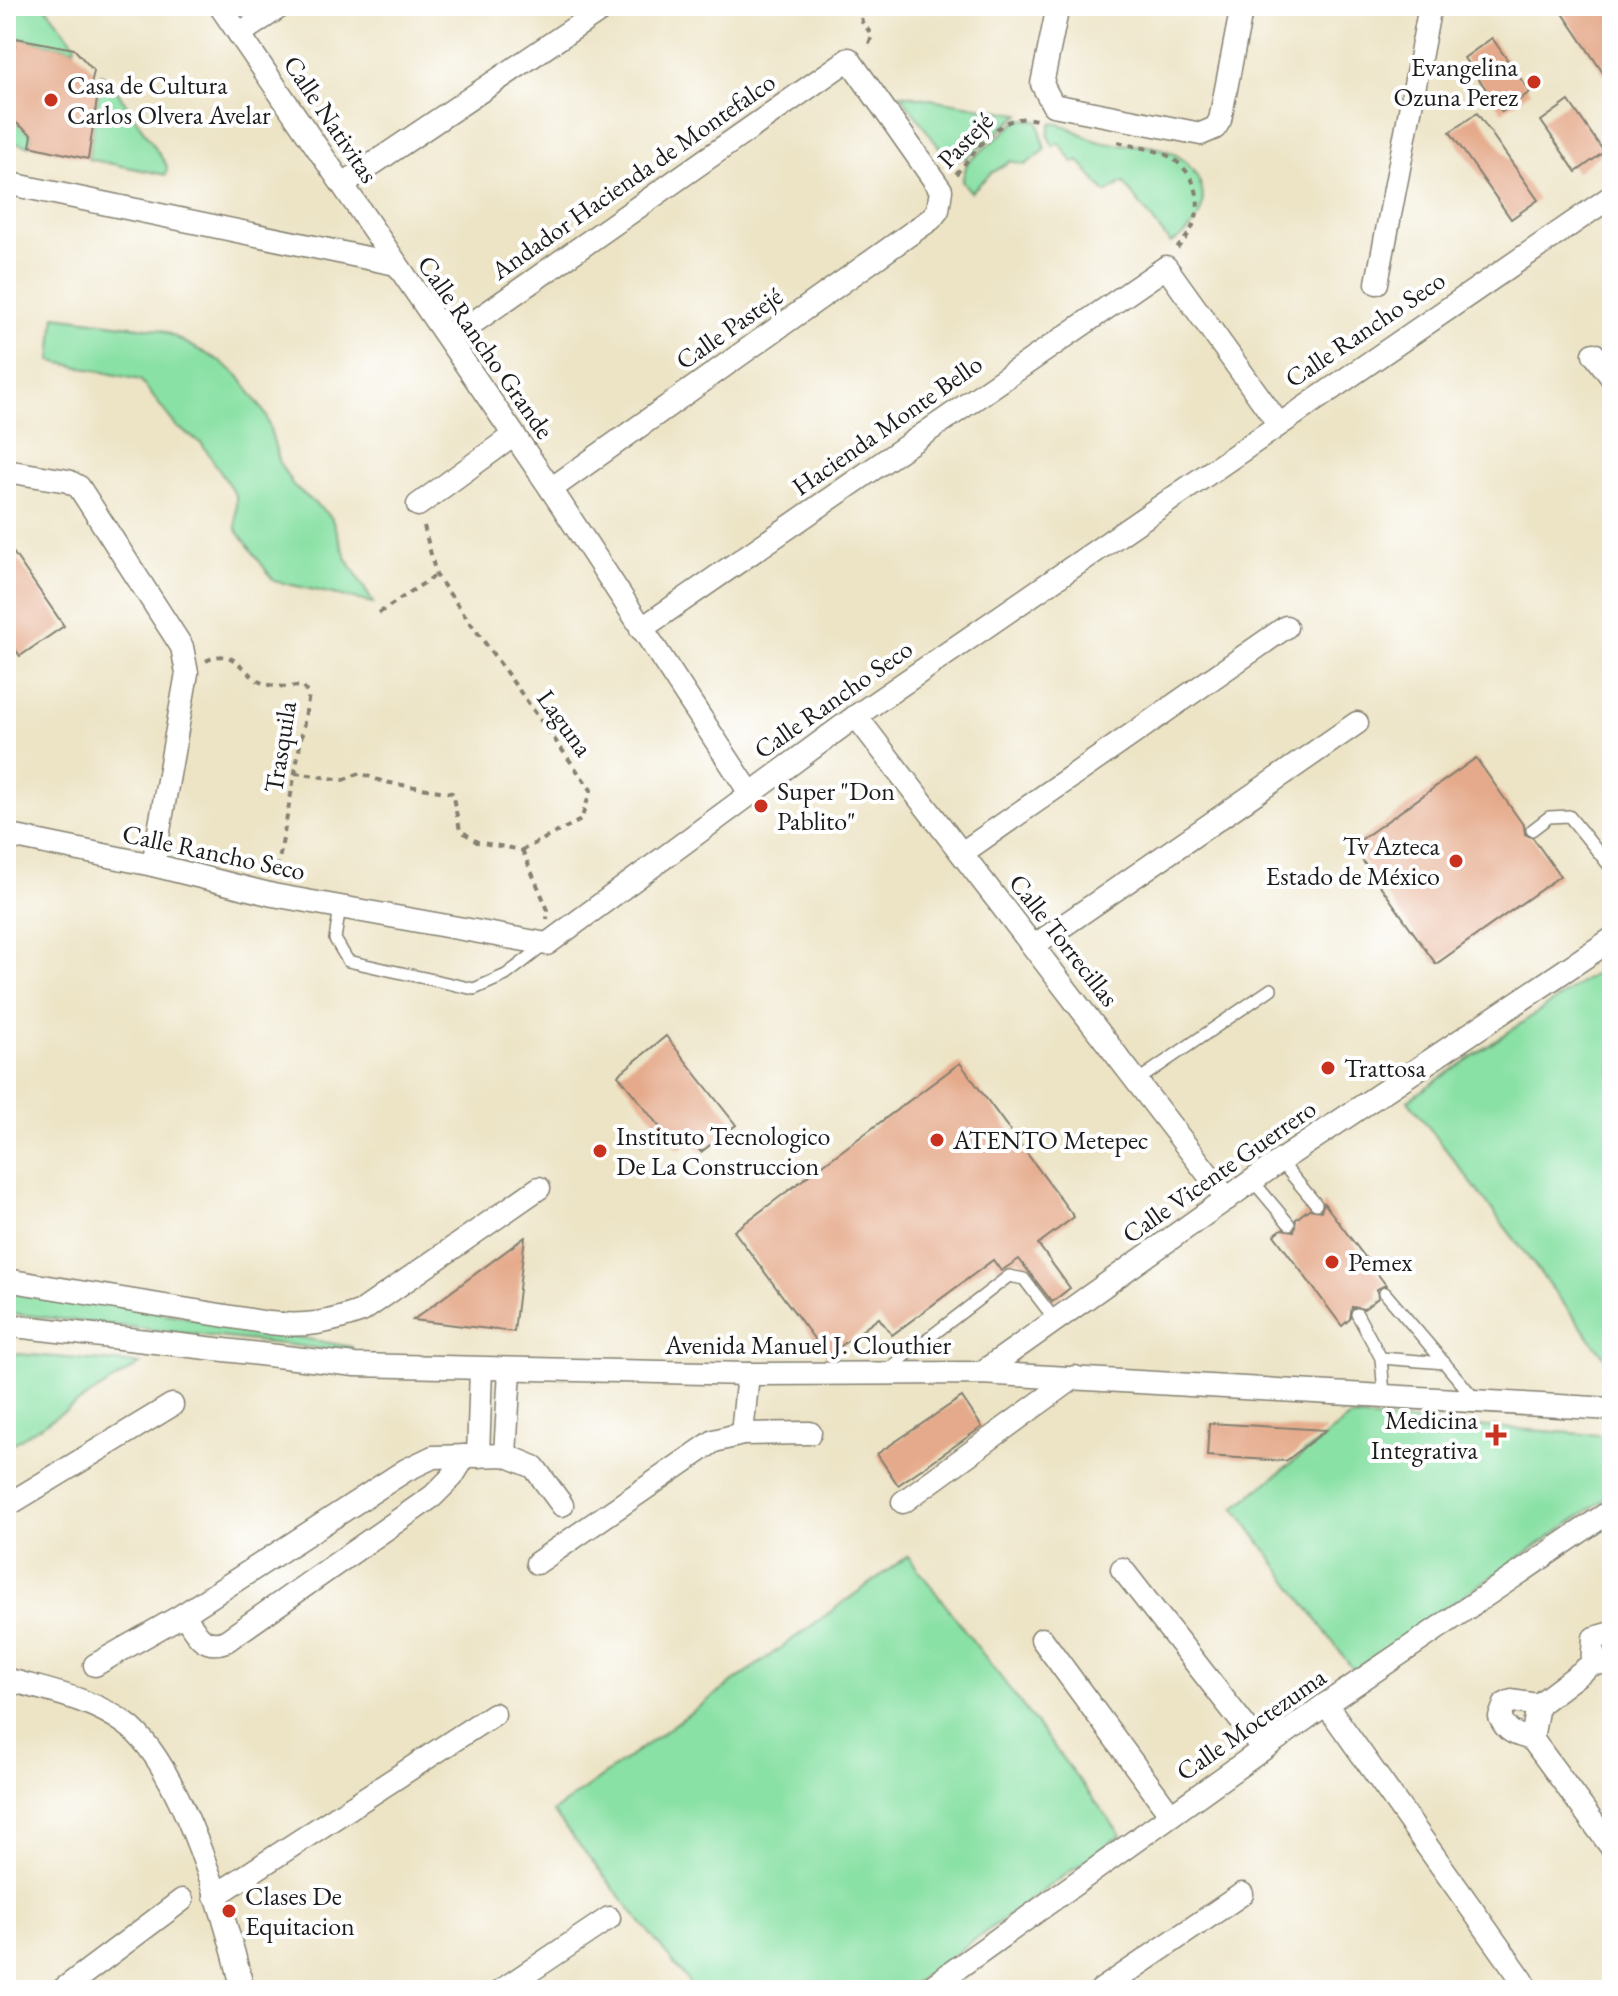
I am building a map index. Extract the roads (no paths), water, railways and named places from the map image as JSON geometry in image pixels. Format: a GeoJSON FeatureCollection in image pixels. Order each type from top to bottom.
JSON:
{"type":"FeatureCollection","features":[{"type":"Feature","properties":{"kind":"street","name":"Calle Nativitas"},"geometry":{"type":"LineString","coordinates":[[220,6],[396,264]]}},
{"type":"Feature","properties":{"kind":"street"},"geometry":{"type":"LineString","coordinates":[[239,34],[281,6]]}},
{"type":"Feature","properties":{"kind":"street"},"geometry":{"type":"LineString","coordinates":[[343,184],[607,6]]}},
{"type":"Feature","properties":{"kind":"street"},"geometry":{"type":"LineString","coordinates":[[1058,6],[1042,84],[1051,114],[1209,133],[1220,120],[1242,6]]}},
{"type":"Feature","properties":{"kind":"street"},"geometry":{"type":"LineString","coordinates":[[1377,283],[1430,6]]}},
{"type":"Feature","properties":{"kind":"street","name":"Calle Pastejé"},"geometry":{"type":"LineString","coordinates":[[551,489],[931,219],[940,200],[849,59]]}},
{"type":"Feature","properties":{"kind":"street","name":"Andador Hacienda de Montefalco"},"geometry":{"type":"LineString","coordinates":[[450,339],[849,59]]}},
{"type":"Feature","properties":{"kind":"street","name":"Calle Rancho Grande"},"geometry":{"type":"LineString","coordinates":[[6,183],[396,264],[551,489],[750,793]]}},
{"type":"Feature","properties":{"kind":"street","name":"Calle Rancho Seco"},"geometry":{"type":"LineString","coordinates":[[6,835],[153,865],[273,895],[547,944],[856,716],[1612,196]]}},
{"type":"Feature","properties":{"kind":"street","name":"Hacienda Monte Bello"},"geometry":{"type":"LineString","coordinates":[[641,629],[1166,267],[1278,423]]}},
{"type":"Feature","properties":{"kind":"street"},"geometry":{"type":"LineString","coordinates":[[1594,354],[1612,378]]}},
{"type":"Feature","properties":{"kind":"street"},"geometry":{"type":"LineString","coordinates":[[418,505],[514,435]]}},
{"type":"Feature","properties":{"kind":"street"},"geometry":{"type":"LineString","coordinates":[[6,471],[68,481],[79,487],[182,647],[187,673],[153,865]]}},
{"type":"Feature","properties":{"kind":"street"},"geometry":{"type":"LineString","coordinates":[[962,853],[1286,627]]}},
{"type":"Feature","properties":{"kind":"street","name":"Calle Torrecillas"},"geometry":{"type":"LineString","coordinates":[[856,716],[1227,1199]]}},
{"type":"Feature","properties":{"kind":"street"},"geometry":{"type":"LineString","coordinates":[[1034,946],[1357,723]]}},
{"type":"Feature","properties":{"kind":"street","name":"Calle Vicente Guerrero"},"geometry":{"type":"LineString","coordinates":[[981,1373],[1280,1161],[1612,939]]}},
{"type":"Feature","properties":{"kind":"street"},"geometry":{"type":"LineString","coordinates":[[6,1280],[269,1323],[302,1326],[328,1323],[362,1311],[539,1188]]}},
{"type":"Feature","properties":{"kind":"street","name":"Avenida Manuel J. Clouthier"},"geometry":{"type":"LineString","coordinates":[[6,1325],[355,1365],[748,1374],[981,1373],[1612,1409]]}},
{"type":"Feature","properties":{"kind":"street"},"geometry":{"type":"LineString","coordinates":[[184,1614],[204,1642],[226,1641],[433,1496],[471,1456],[481,1369]]}},
{"type":"Feature","properties":{"kind":"street"},"geometry":{"type":"LineString","coordinates":[[505,1455],[510,1370]]}},
{"type":"Feature","properties":{"kind":"street"},"geometry":{"type":"LineString","coordinates":[[742,1434],[748,1374]]}},
{"type":"Feature","properties":{"kind":"street"},"geometry":{"type":"LineString","coordinates":[[903,1502],[1075,1377]]}},
{"type":"Feature","properties":{"kind":"street"},"geometry":{"type":"LineString","coordinates":[[6,1506],[172,1405]]}},
{"type":"Feature","properties":{"kind":"street"},"geometry":{"type":"LineString","coordinates":[[537,1563],[689,1455],[714,1441],[742,1434],[810,1433]]}},
{"type":"Feature","properties":{"kind":"street"},"geometry":{"type":"LineString","coordinates":[[95,1665],[184,1614],[406,1470],[433,1457],[505,1455],[534,1467],[562,1505]]}},
{"type":"Feature","properties":{"kind":"street","name":"Calle Moctezuma"},"geometry":{"type":"LineString","coordinates":[[927,1990],[1326,1704],[1612,1510]]}},
{"type":"Feature","properties":{"kind":"street"},"geometry":{"type":"LineString","coordinates":[[1122,1569],[1263,1749]]}},
{"type":"Feature","properties":{"kind":"street"},"geometry":{"type":"LineString","coordinates":[[1612,1633],[1594,1638],[1602,1663],[1538,1705],[1512,1701],[1505,1704],[1500,1717],[1504,1727],[1513,1734],[1532,1739],[1612,1848]]}},
{"type":"Feature","properties":{"kind":"street"},"geometry":{"type":"LineString","coordinates":[[1042,1639],[1171,1815]]}},
{"type":"Feature","properties":{"kind":"street"},"geometry":{"type":"LineString","coordinates":[[6,1679],[90,1702],[128,1725],[153,1754],[177,1795],[215,1896],[243,1990]]}},
{"type":"Feature","properties":{"kind":"street"},"geometry":{"type":"LineString","coordinates":[[1326,1704],[1523,1981]]}},
{"type":"Feature","properties":{"kind":"street"},"geometry":{"type":"LineString","coordinates":[[1532,1739],[1538,1705]]}},
{"type":"Feature","properties":{"kind":"street"},"geometry":{"type":"LineString","coordinates":[[215,1896],[494,1714]]}},
{"type":"Feature","properties":{"kind":"street"},"geometry":{"type":"LineString","coordinates":[[1101,1990],[1242,1894]]}},
{"type":"Feature","properties":{"kind":"street"},"geometry":{"type":"LineString","coordinates":[[62,1990],[182,1900]]}},
{"type":"Feature","properties":{"kind":"street"},"geometry":{"type":"LineString","coordinates":[[502,1990],[609,1918]]}},
{"type":"Feature","properties":{"kind":"lane"},"geometry":{"type":"LineString","coordinates":[[1532,830],[1549,817],[1569,816],[1612,869]]}},
{"type":"Feature","properties":{"kind":"lane"},"geometry":{"type":"LineString","coordinates":[[340,907],[335,939],[348,961],[459,987],[489,985],[547,944]]}},
{"type":"Feature","properties":{"kind":"lane"},"geometry":{"type":"LineString","coordinates":[[1137,1081],[1271,989]]}},
{"type":"Feature","properties":{"kind":"lane"},"geometry":{"type":"LineString","coordinates":[[1280,1161],[1316,1204]]}},
{"type":"Feature","properties":{"kind":"lane"},"geometry":{"type":"LineString","coordinates":[[1253,1181],[1289,1224]]}},
{"type":"Feature","properties":{"kind":"lane"},"geometry":{"type":"LineString","coordinates":[[885,1372],[1009,1276],[1024,1279],[1055,1320]]}},
{"type":"Feature","properties":{"kind":"lane"},"geometry":{"type":"LineString","coordinates":[[1385,1293],[1475,1399]]}},
{"type":"Feature","properties":{"kind":"lane"},"geometry":{"type":"LineString","coordinates":[[1357,1314],[1381,1358],[1384,1394]]}},
{"type":"Feature","properties":{"kind":"lane"},"geometry":{"type":"LineString","coordinates":[[1381,1358],[1445,1363]]}},
{"type":"Feature","properties":{"kind":"place","name":"Evangelina Ozuna Perez"},"geometry":{"type":"Point","coordinates":[1534,82]}},
{"type":"Feature","properties":{"kind":"place","name":"Casa de Cultura Carlos Olvera Avelar"},"geometry":{"type":"Point","coordinates":[51,100]}},
{"type":"Feature","properties":{"kind":"place","name":"Super \"Don Pablito\""},"geometry":{"type":"Point","coordinates":[761,806]}},
{"type":"Feature","properties":{"kind":"place","name":"Tv Azteca Estado de México"},"geometry":{"type":"Point","coordinates":[1456,861]}},
{"type":"Feature","properties":{"kind":"place","name":"Trattosa"},"geometry":{"type":"Point","coordinates":[1328,1068]}},
{"type":"Feature","properties":{"kind":"place","name":"ATENTO Metepec"},"geometry":{"type":"Point","coordinates":[937,1140]}},
{"type":"Feature","properties":{"kind":"place","name":"Instituto Tecnologico De La Construccion"},"geometry":{"type":"Point","coordinates":[600,1151]}},
{"type":"Feature","properties":{"kind":"place","name":"Pemex"},"geometry":{"type":"Point","coordinates":[1332,1262]}},
{"type":"Feature","properties":{"kind":"place","name":"Medicina Integrativa"},"geometry":{"type":"Point","coordinates":[1496,1435]}},
{"type":"Feature","properties":{"kind":"place","name":"Clases De Equitacion"},"geometry":{"type":"Point","coordinates":[229,1911]}}]}
